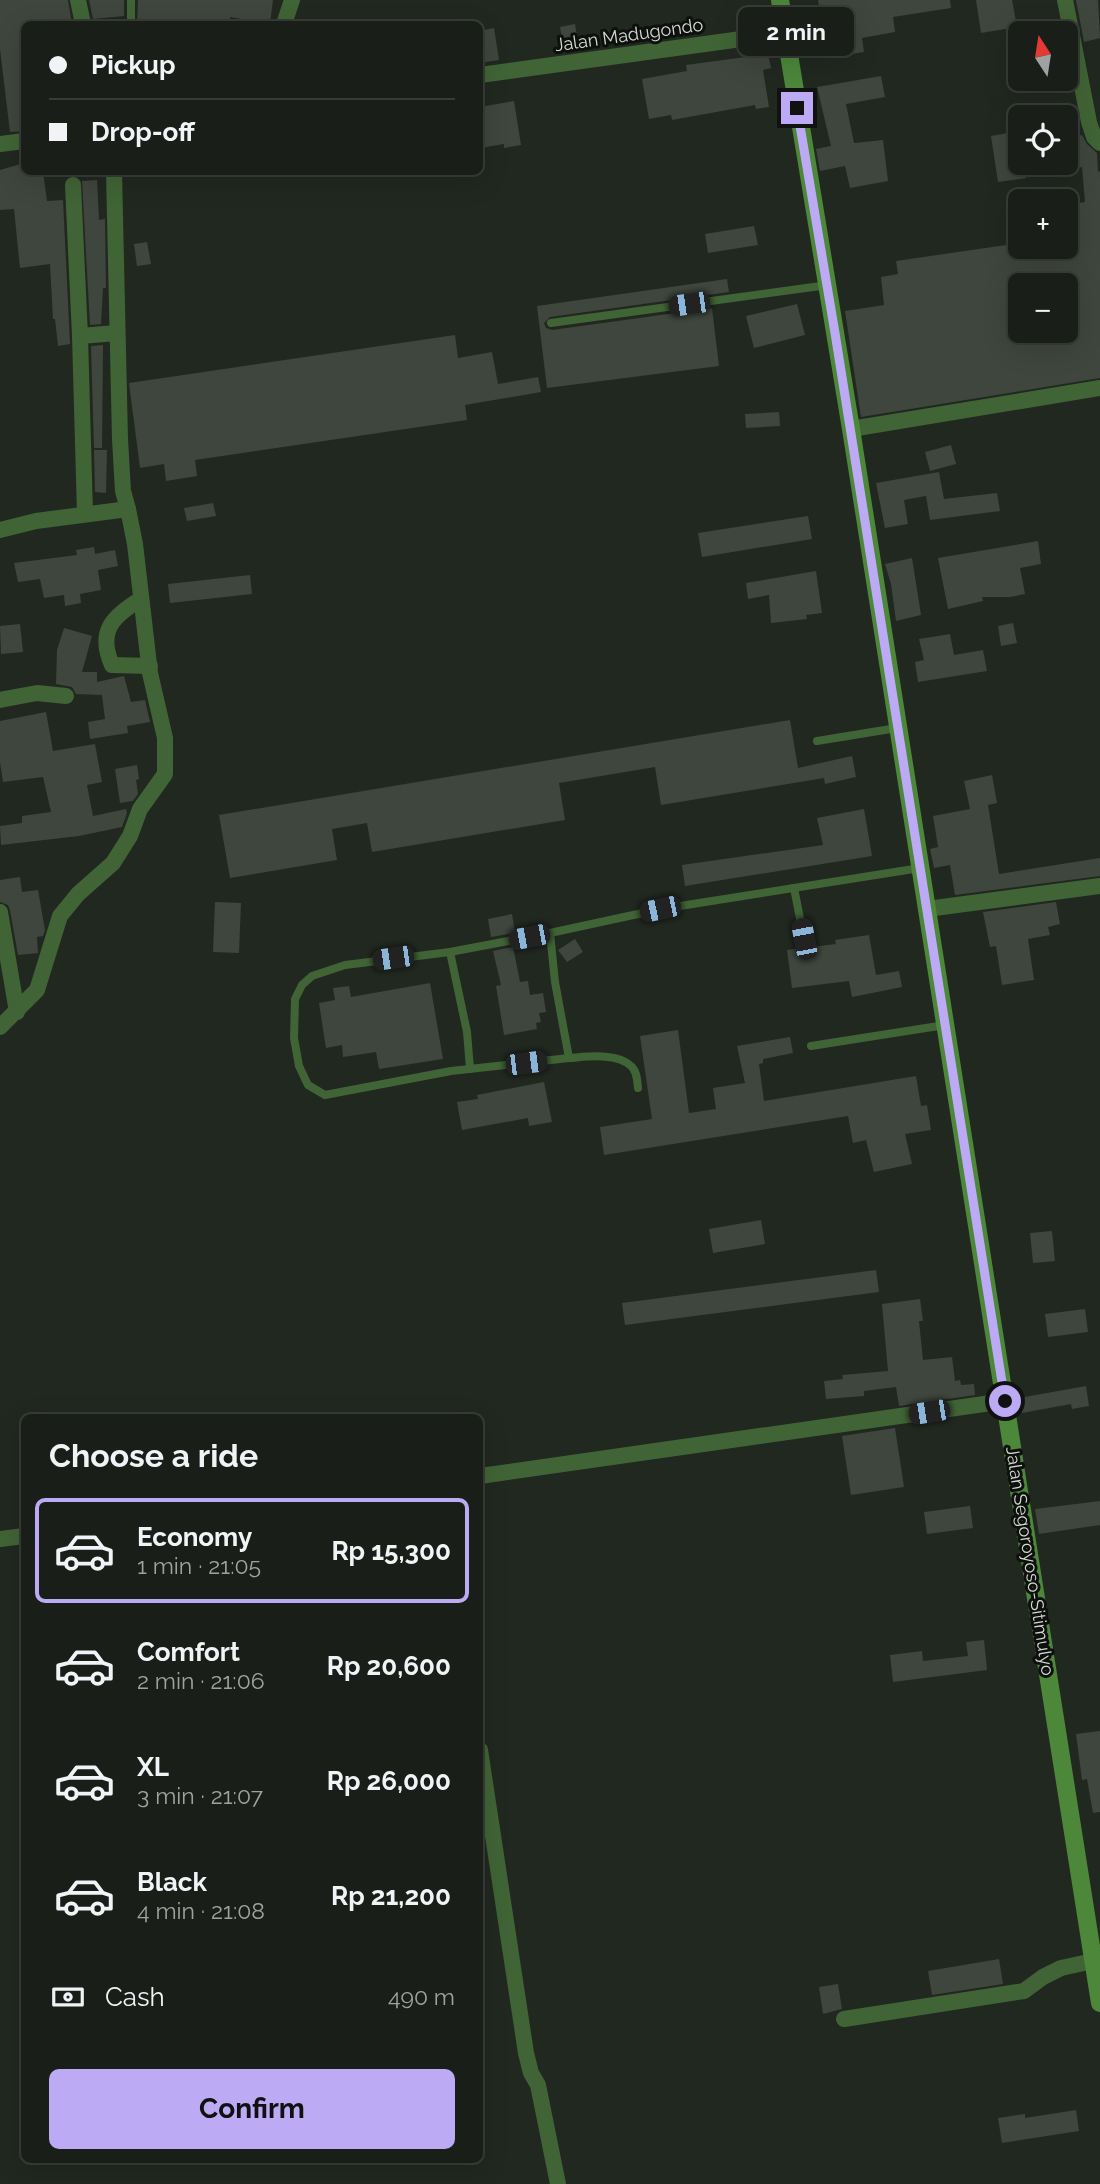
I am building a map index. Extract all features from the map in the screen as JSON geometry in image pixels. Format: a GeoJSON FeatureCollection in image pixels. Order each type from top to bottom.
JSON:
{"type":"FeatureCollection","features":[{"type":"Feature","properties":{"kind":"main road","name":"Jalan Segoroyoso-Sitimulyo"},"geometry":{"type":"LineString","coordinates":[[780,0],[828,285],[1100,2003]]}},
{"type":"Feature","properties":{"kind":"street"},"geometry":{"type":"LineString","coordinates":[[78,0],[82,21]]}},
{"type":"Feature","properties":{"kind":"street"},"geometry":{"type":"LineString","coordinates":[[285,21],[292,0]]}},
{"type":"Feature","properties":{"kind":"street"},"geometry":{"type":"LineString","coordinates":[[1065,0],[1088,122],[1094,137],[1100,143]]}},
{"type":"Feature","properties":{"kind":"street","name":"Jalan Madugondo"},"geometry":{"type":"LineString","coordinates":[[483,75],[785,33]]}},
{"type":"Feature","properties":{"kind":"street"},"geometry":{"type":"LineString","coordinates":[[0,144],[21,141]]}},
{"type":"Feature","properties":{"kind":"street"},"geometry":{"type":"LineString","coordinates":[[0,1027],[37,990],[61,916],[78,894],[113,863],[130,836],[140,809],[166,774],[165,738],[150,666],[124,491],[114,175]]}},
{"type":"Feature","properties":{"kind":"street"},"geometry":{"type":"LineString","coordinates":[[73,184],[85,514]]}},
{"type":"Feature","properties":{"kind":"street"},"geometry":{"type":"LineString","coordinates":[[80,336],[117,333]]}},
{"type":"Feature","properties":{"kind":"street"},"geometry":{"type":"LineString","coordinates":[[851,429],[1100,388]]}},
{"type":"Feature","properties":{"kind":"street"},"geometry":{"type":"LineString","coordinates":[[0,530],[128,509]]}},
{"type":"Feature","properties":{"kind":"street"},"geometry":{"type":"LineString","coordinates":[[141,599],[121,611],[111,621],[106,652],[112,665],[150,666]]}},
{"type":"Feature","properties":{"kind":"street"},"geometry":{"type":"LineString","coordinates":[[0,700],[37,693],[66,696]]}},
{"type":"Feature","properties":{"kind":"street"},"geometry":{"type":"LineString","coordinates":[[927,909],[1100,886]]}},
{"type":"Feature","properties":{"kind":"street"},"geometry":{"type":"LineString","coordinates":[[0,912],[17,1012]]}},
{"type":"Feature","properties":{"kind":"street"},"geometry":{"type":"LineString","coordinates":[[483,1476],[1005,1401]]}},
{"type":"Feature","properties":{"kind":"street"},"geometry":{"type":"LineString","coordinates":[[0,1539],[21,1536]]}},
{"type":"Feature","properties":{"kind":"street"},"geometry":{"type":"LineString","coordinates":[[483,1770],[526,2053],[531,2073],[538,2085],[558,2184]]}},
{"type":"Feature","properties":{"kind":"street"},"geometry":{"type":"LineString","coordinates":[[844,2019],[1024,1991],[1061,1968],[1093,1961]]}},
{"type":"Feature","properties":{"kind":"lane"},"geometry":{"type":"LineString","coordinates":[[131,0],[131,21]]}},
{"type":"Feature","properties":{"kind":"lane"},"geometry":{"type":"LineString","coordinates":[[551,323],[828,285]]}},
{"type":"Feature","properties":{"kind":"lane"},"geometry":{"type":"LineString","coordinates":[[817,741],[898,728]]}},
{"type":"Feature","properties":{"kind":"lane"},"geometry":{"type":"LineString","coordinates":[[638,1088],[636,1073],[631,1065],[616,1059],[569,1058],[470,1069],[325,1095],[308,1086],[299,1066],[294,1038],[295,999],[302,985],[312,976],[345,965],[450,952],[660,909],[920,869]]}},
{"type":"Feature","properties":{"kind":"lane"},"geometry":{"type":"LineString","coordinates":[[794,888],[804,939]]}},
{"type":"Feature","properties":{"kind":"lane"},"geometry":{"type":"LineString","coordinates":[[550,933],[555,982],[569,1058]]}},
{"type":"Feature","properties":{"kind":"lane"},"geometry":{"type":"LineString","coordinates":[[450,952],[467,1032],[470,1069]]}},
{"type":"Feature","properties":{"kind":"lane"},"geometry":{"type":"LineString","coordinates":[[811,1046],[945,1025]]}},
{"type":"Feature","properties":{"kind":"building"},"geometry":{"type":"Polygon","coordinates":[[[0,0],[68,0],[72,21],[21,21],[21,131],[10,132],[0,49],[0,0]]]}},
{"type":"Feature","properties":{"kind":"building"},"geometry":{"type":"Polygon","coordinates":[[[89,0],[124,0],[124,16],[93,19],[89,0]]]}},
{"type":"Feature","properties":{"kind":"building"},"geometry":{"type":"Polygon","coordinates":[[[138,0],[273,0],[270,21],[230,17],[230,21],[137,21],[138,0]]]}},
{"type":"Feature","properties":{"kind":"building"},"geometry":{"type":"Polygon","coordinates":[[[818,0],[950,0],[951,8],[893,17],[895,32],[862,38],[864,52],[827,58],[818,0]]]}},
{"type":"Feature","properties":{"kind":"building"},"geometry":{"type":"Polygon","coordinates":[[[976,0],[1012,0],[1016,21],[1008,21],[1008,28],[981,33],[976,0]]]}},
{"type":"Feature","properties":{"kind":"building"},"geometry":{"type":"Polygon","coordinates":[[[1076,0],[1098,0],[1100,38],[1084,42],[1076,0]]]}},
{"type":"Feature","properties":{"kind":"building"},"geometry":{"type":"Polygon","coordinates":[[[575,24],[579,47],[564,50],[560,27],[575,24]]]}},
{"type":"Feature","properties":{"kind":"building"},"geometry":{"type":"Polygon","coordinates":[[[494,28],[499,60],[483,63],[483,30],[494,28]]]}},
{"type":"Feature","properties":{"kind":"building"},"geometry":{"type":"Polygon","coordinates":[[[768,54],[771,68],[763,70],[769,107],[756,109],[755,105],[672,120],[671,115],[649,119],[642,79],[687,71],[686,65],[768,54]]]}},
{"type":"Feature","properties":{"kind":"building"},"geometry":{"type":"Polygon","coordinates":[[[881,76],[885,97],[846,104],[854,143],[883,140],[888,181],[850,188],[845,166],[820,171],[816,149],[831,146],[817,87],[881,76]]]}},
{"type":"Feature","properties":{"kind":"building"},"geometry":{"type":"Polygon","coordinates":[[[514,101],[521,145],[504,148],[504,144],[483,148],[483,106],[514,101]]]}},
{"type":"Feature","properties":{"kind":"building"},"geometry":{"type":"Polygon","coordinates":[[[1008,133],[1008,175],[1025,175],[1026,178],[998,182],[991,136],[1008,133]]]}},
{"type":"Feature","properties":{"kind":"building"},"geometry":{"type":"Polygon","coordinates":[[[1082,135],[1097,153],[1098,172],[1100,171],[1100,378],[861,417],[845,311],[884,305],[881,277],[898,274],[896,261],[1008,245],[1008,259],[1078,259],[1078,203],[1085,202],[1082,167],[1078,168],[1078,136],[1082,135]]]}},
{"type":"Feature","properties":{"kind":"building"},"geometry":{"type":"Polygon","coordinates":[[[21,164],[21,175],[43,175],[47,201],[63,200],[70,344],[58,346],[53,319],[50,264],[20,268],[14,209],[0,210],[0,170],[21,164]]]}},
{"type":"Feature","properties":{"kind":"building"},"geometry":{"type":"Polygon","coordinates":[[[97,180],[99,220],[105,219],[106,288],[103,288],[101,324],[90,325],[82,181],[97,180]]]}},
{"type":"Feature","properties":{"kind":"building"},"geometry":{"type":"Polygon","coordinates":[[[754,226],[758,245],[708,253],[705,234],[754,226]]]}},
{"type":"Feature","properties":{"kind":"building"},"geometry":{"type":"Polygon","coordinates":[[[147,242],[151,264],[137,266],[134,244],[147,242]]]}},
{"type":"Feature","properties":{"kind":"building"},"geometry":{"type":"Polygon","coordinates":[[[727,279],[729,292],[550,317],[544,323],[546,328],[552,330],[712,308],[719,366],[547,388],[537,306],[727,279]]]}},
{"type":"Feature","properties":{"kind":"building"},"geometry":{"type":"Polygon","coordinates":[[[797,304],[805,335],[754,348],[746,316],[797,304]]]}},
{"type":"Feature","properties":{"kind":"building"},"geometry":{"type":"Polygon","coordinates":[[[455,335],[458,358],[492,352],[498,384],[538,377],[541,392],[465,405],[467,420],[195,460],[197,476],[166,481],[164,464],[140,468],[129,383],[455,335]]]}},
{"type":"Feature","properties":{"kind":"building"},"geometry":{"type":"Polygon","coordinates":[[[103,345],[102,448],[94,448],[91,346],[103,345]]]}},
{"type":"Feature","properties":{"kind":"building"},"geometry":{"type":"Polygon","coordinates":[[[779,412],[780,426],[746,428],[745,414],[779,412]]]}},
{"type":"Feature","properties":{"kind":"building"},"geometry":{"type":"Polygon","coordinates":[[[951,445],[956,464],[930,471],[925,452],[951,445]]]}},
{"type":"Feature","properties":{"kind":"building"},"geometry":{"type":"Polygon","coordinates":[[[94,450],[107,450],[106,493],[95,492],[94,450]]]}},
{"type":"Feature","properties":{"kind":"building"},"geometry":{"type":"Polygon","coordinates":[[[939,472],[944,499],[997,493],[1000,511],[930,520],[926,496],[904,500],[908,524],[885,528],[876,483],[939,472]]]}},
{"type":"Feature","properties":{"kind":"building"},"geometry":{"type":"Polygon","coordinates":[[[213,503],[216,516],[187,521],[184,508],[213,503]]]}},
{"type":"Feature","properties":{"kind":"building"},"geometry":{"type":"Polygon","coordinates":[[[808,516],[812,539],[702,557],[698,533],[808,516]]]}},
{"type":"Feature","properties":{"kind":"building"},"geometry":{"type":"Polygon","coordinates":[[[1038,541],[1041,564],[1020,568],[1025,594],[982,597],[983,601],[948,609],[938,558],[1038,541]]]}},
{"type":"Feature","properties":{"kind":"building"},"geometry":{"type":"Polygon","coordinates":[[[94,547],[95,554],[115,550],[118,566],[98,570],[101,590],[80,594],[81,603],[65,606],[64,595],[44,598],[40,579],[18,582],[14,563],[77,555],[76,550],[94,547]]]}},
{"type":"Feature","properties":{"kind":"building"},"geometry":{"type":"Polygon","coordinates":[[[912,558],[921,615],[896,621],[891,584],[885,564],[912,558]]]}},
{"type":"Feature","properties":{"kind":"building"},"geometry":{"type":"Polygon","coordinates":[[[816,571],[822,613],[806,615],[807,619],[771,623],[769,595],[748,599],[746,583],[816,571]]]}},
{"type":"Feature","properties":{"kind":"building"},"geometry":{"type":"Polygon","coordinates":[[[250,575],[252,594],[170,603],[168,584],[250,575]]]}},
{"type":"Feature","properties":{"kind":"building"},"geometry":{"type":"Polygon","coordinates":[[[1013,623],[1017,643],[1001,646],[998,626],[1013,623]]]}},
{"type":"Feature","properties":{"kind":"building"},"geometry":{"type":"Polygon","coordinates":[[[20,624],[23,652],[1,654],[0,626],[20,624]]]}},
{"type":"Feature","properties":{"kind":"building"},"geometry":{"type":"Polygon","coordinates":[[[64,628],[92,636],[82,672],[97,672],[97,682],[124,676],[131,702],[145,700],[150,722],[127,726],[128,733],[90,739],[88,722],[105,719],[102,695],[76,694],[72,687],[56,684],[57,650],[64,628]]]}},
{"type":"Feature","properties":{"kind":"building"},"geometry":{"type":"Polygon","coordinates":[[[950,634],[954,655],[983,650],[987,671],[918,682],[915,662],[924,660],[919,639],[950,634]]]}},
{"type":"Feature","properties":{"kind":"building"},"geometry":{"type":"Polygon","coordinates":[[[46,712],[53,751],[95,744],[102,782],[87,785],[93,816],[126,809],[127,813],[122,827],[79,836],[1,845],[0,826],[22,823],[22,816],[51,812],[43,777],[3,782],[0,721],[46,712]]]}},
{"type":"Feature","properties":{"kind":"building"},"geometry":{"type":"Polygon","coordinates":[[[790,720],[798,768],[852,756],[856,777],[825,784],[824,778],[661,805],[655,767],[559,783],[565,820],[372,852],[367,823],[332,829],[337,860],[230,878],[219,815],[790,720]]]}},
{"type":"Feature","properties":{"kind":"building"},"geometry":{"type":"Polygon","coordinates":[[[137,765],[138,794],[133,801],[120,803],[115,769],[137,765]]]}},
{"type":"Feature","properties":{"kind":"building"},"geometry":{"type":"Polygon","coordinates":[[[992,775],[997,803],[988,805],[999,874],[1100,858],[1100,876],[955,895],[950,865],[934,868],[930,849],[938,847],[933,816],[970,809],[964,781],[992,775]]]}},
{"type":"Feature","properties":{"kind":"building"},"geometry":{"type":"Polygon","coordinates":[[[864,809],[872,856],[685,886],[682,865],[823,845],[817,818],[864,809]]]}},
{"type":"Feature","properties":{"kind":"building"},"geometry":{"type":"Polygon","coordinates":[[[20,877],[22,892],[38,890],[45,930],[43,936],[37,937],[38,953],[18,955],[10,910],[8,905],[0,902],[0,880],[20,877]]]}},
{"type":"Feature","properties":{"kind":"building"},"geometry":{"type":"Polygon","coordinates":[[[215,902],[241,903],[239,953],[213,952],[215,902]]]}},
{"type":"Feature","properties":{"kind":"building"},"geometry":{"type":"Polygon","coordinates":[[[1056,902],[1060,924],[1048,927],[1050,935],[1028,939],[1034,980],[1002,985],[996,946],[990,947],[983,912],[1056,902]]]}},
{"type":"Feature","properties":{"kind":"building"},"geometry":{"type":"Polygon","coordinates":[[[512,914],[515,933],[491,937],[488,919],[512,914]]]}},
{"type":"Feature","properties":{"kind":"building"},"geometry":{"type":"Polygon","coordinates":[[[869,935],[876,975],[899,971],[902,987],[852,997],[849,981],[792,988],[787,950],[836,944],[835,940],[869,935]]]}},
{"type":"Feature","properties":{"kind":"building"},"geometry":{"type":"Polygon","coordinates":[[[575,939],[583,952],[567,962],[558,950],[575,939]]]}},
{"type":"Feature","properties":{"kind":"building"},"geometry":{"type":"Polygon","coordinates":[[[513,947],[520,982],[528,981],[530,995],[543,993],[546,1012],[539,1013],[541,1022],[536,1023],[537,1029],[504,1035],[496,986],[501,985],[493,951],[513,947]]]}},
{"type":"Feature","properties":{"kind":"building"},"geometry":{"type":"Polygon","coordinates":[[[430,983],[443,1059],[379,1069],[376,1052],[343,1057],[342,1045],[326,1048],[319,1003],[335,1000],[333,988],[349,986],[351,997],[430,983]]]}},
{"type":"Feature","properties":{"kind":"building"},"geometry":{"type":"Polygon","coordinates":[[[678,1030],[689,1113],[716,1109],[713,1088],[745,1083],[737,1046],[790,1037],[793,1053],[763,1059],[763,1063],[759,1064],[764,1101],[916,1076],[921,1106],[927,1105],[931,1130],[905,1134],[912,1164],[874,1172],[866,1140],[853,1143],[848,1116],[604,1155],[600,1127],[652,1119],[640,1036],[678,1030]]]}},
{"type":"Feature","properties":{"kind":"building"},"geometry":{"type":"Polygon","coordinates":[[[544,1082],[552,1122],[529,1126],[528,1118],[462,1130],[457,1102],[478,1099],[477,1095],[544,1082]]]}},
{"type":"Feature","properties":{"kind":"building"},"geometry":{"type":"Polygon","coordinates":[[[761,1220],[765,1244],[713,1253],[709,1229],[761,1220]]]}},
{"type":"Feature","properties":{"kind":"building"},"geometry":{"type":"Polygon","coordinates":[[[1052,1231],[1055,1261],[1033,1263],[1030,1233],[1052,1231]]]}},
{"type":"Feature","properties":{"kind":"building"},"geometry":{"type":"Polygon","coordinates":[[[876,1270],[879,1292],[625,1325],[622,1303],[876,1270]]]}},
{"type":"Feature","properties":{"kind":"building"},"geometry":{"type":"Polygon","coordinates":[[[920,1299],[923,1360],[952,1357],[955,1381],[960,1380],[961,1385],[974,1384],[975,1395],[899,1406],[896,1387],[864,1391],[864,1396],[826,1399],[824,1381],[843,1379],[842,1375],[888,1371],[882,1304],[920,1299]]]}},
{"type":"Feature","properties":{"kind":"building"},"geometry":{"type":"Polygon","coordinates":[[[1085,1309],[1088,1332],[1048,1337],[1045,1314],[1085,1309]]]}},
{"type":"Feature","properties":{"kind":"building"},"geometry":{"type":"Polygon","coordinates":[[[1086,1386],[1089,1406],[1072,1409],[1071,1404],[1022,1413],[1019,1398],[1086,1386]]]}},
{"type":"Feature","properties":{"kind":"building"},"geometry":{"type":"Polygon","coordinates":[[[895,1428],[904,1487],[851,1495],[842,1436],[895,1428]]]}},
{"type":"Feature","properties":{"kind":"building"},"geometry":{"type":"Polygon","coordinates":[[[1100,1501],[1100,1525],[1039,1534],[1035,1509],[1100,1501]]]}},
{"type":"Feature","properties":{"kind":"building"},"geometry":{"type":"Polygon","coordinates":[[[970,1506],[973,1528],[927,1534],[924,1512],[970,1506]]]}},
{"type":"Feature","properties":{"kind":"building"},"geometry":{"type":"Polygon","coordinates":[[[984,1640],[987,1670],[893,1682],[890,1655],[922,1651],[923,1661],[968,1656],[966,1642],[984,1640]]]}},
{"type":"Feature","properties":{"kind":"building"},"geometry":{"type":"Polygon","coordinates":[[[1100,1731],[1100,1812],[1093,1813],[1087,1779],[1082,1780],[1076,1734],[1100,1731]]]}},
{"type":"Feature","properties":{"kind":"building"},"geometry":{"type":"Polygon","coordinates":[[[999,1959],[1003,1984],[932,1995],[928,1971],[999,1959]]]}},
{"type":"Feature","properties":{"kind":"building"},"geometry":{"type":"Polygon","coordinates":[[[838,1984],[842,2009],[823,2014],[819,1987],[838,1984]]]}},
{"type":"Feature","properties":{"kind":"building"},"geometry":{"type":"Polygon","coordinates":[[[1076,2110],[1079,2131],[1002,2143],[998,2118],[1025,2114],[1025,2118],[1076,2110]]]}},
{"type":"Feature","properties":{"kind":"route"},"geometry":{"type":"LineString","coordinates":[[797,108],[1005,1401]]}}]}
